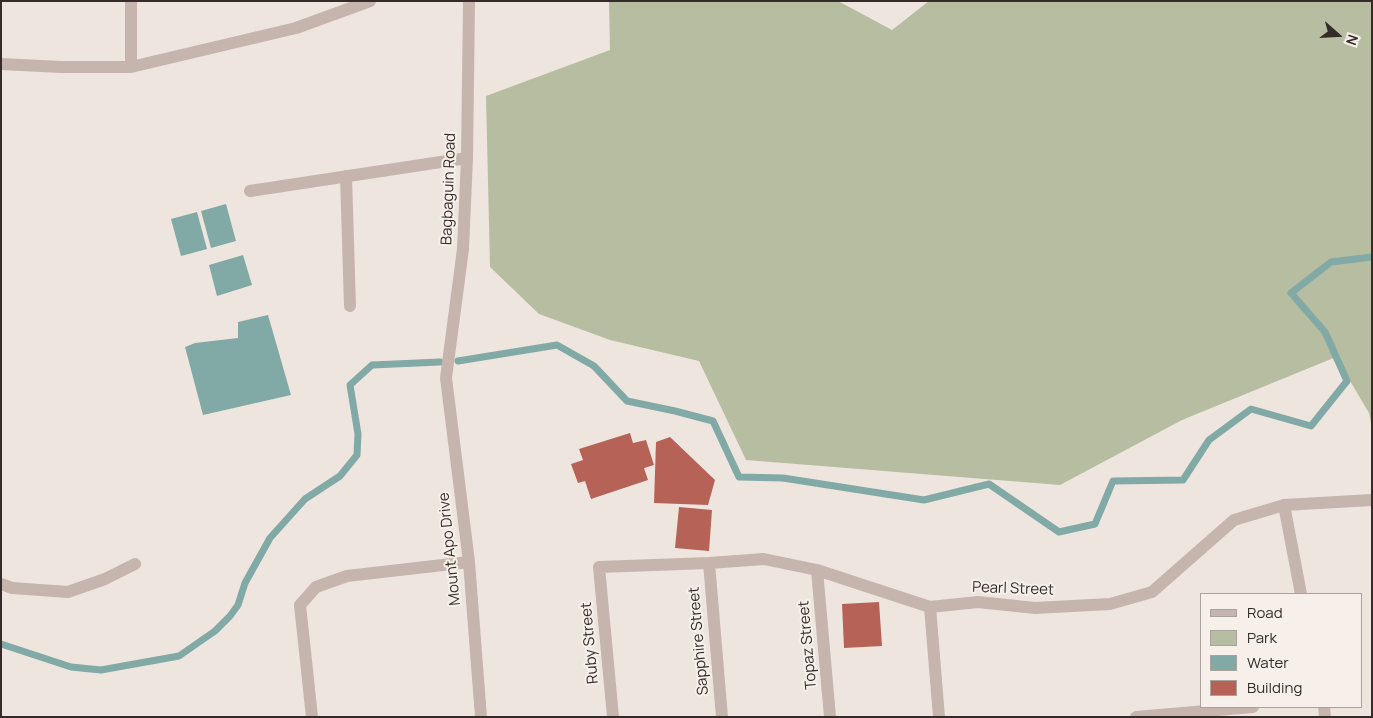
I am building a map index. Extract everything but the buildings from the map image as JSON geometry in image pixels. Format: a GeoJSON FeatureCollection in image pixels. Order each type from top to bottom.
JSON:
{"type":"FeatureCollection","features":[{"type":"Feature","properties":{"kind":"street"},"geometry":{"type":"LineString","coordinates":[[131,1],[131,66]]}},
{"type":"Feature","properties":{"kind":"street"},"geometry":{"type":"LineString","coordinates":[[1,64],[61,67],[131,66],[296,28],[370,1]]}},
{"type":"Feature","properties":{"kind":"street","name":"Bagbaguin Road"},"geometry":{"type":"LineString","coordinates":[[446,378],[463,249],[467,158],[469,1]]}},
{"type":"Feature","properties":{"kind":"street"},"geometry":{"type":"LineString","coordinates":[[250,190],[467,158]]}},
{"type":"Feature","properties":{"kind":"street"},"geometry":{"type":"LineString","coordinates":[[346,176],[350,306]]}},
{"type":"Feature","properties":{"kind":"street","name":"Mount Apo Drive"},"geometry":{"type":"LineString","coordinates":[[446,378],[469,562],[481,717]]}},
{"type":"Feature","properties":{"kind":"street","name":"Pearl Street"},"geometry":{"type":"LineString","coordinates":[[599,567],[764,559],[817,570],[930,607],[978,602],[1035,608],[1110,604],[1152,592],[1234,520],[1284,506],[1372,500]]}},
{"type":"Feature","properties":{"kind":"street"},"geometry":{"type":"LineString","coordinates":[[1284,506],[1302,593]]}},
{"type":"Feature","properties":{"kind":"street"},"geometry":{"type":"LineString","coordinates":[[312,717],[300,605],[316,587],[347,576],[469,562]]}},
{"type":"Feature","properties":{"kind":"street","name":"Sapphire Street"},"geometry":{"type":"LineString","coordinates":[[709,563],[722,717]]}},
{"type":"Feature","properties":{"kind":"street"},"geometry":{"type":"LineString","coordinates":[[1,584],[12,588],[68,592],[105,579],[135,564]]}},
{"type":"Feature","properties":{"kind":"street","name":"Ruby Street"},"geometry":{"type":"LineString","coordinates":[[599,567],[613,717]]}},
{"type":"Feature","properties":{"kind":"street","name":"Topaz Street"},"geometry":{"type":"LineString","coordinates":[[817,570],[830,717]]}},
{"type":"Feature","properties":{"kind":"street"},"geometry":{"type":"LineString","coordinates":[[930,607],[939,717]]}},
{"type":"Feature","properties":{"kind":"street"},"geometry":{"type":"LineString","coordinates":[[1136,717],[1241,708]]}},
{"type":"Feature","properties":{"kind":"green space"},"geometry":{"type":"Polygon","coordinates":[[[609,1],[838,1],[892,30],[929,1],[1372,1],[1372,429],[1369,413],[1336,357],[1182,420],[1060,485],[746,460],[699,361],[610,340],[539,314],[490,267],[486,96],[610,50],[609,1]]]}},
{"type":"Feature","properties":{"kind":"water"},"geometry":{"type":"Polygon","coordinates":[[[226,204],[236,241],[211,248],[201,211],[226,204]]]}},
{"type":"Feature","properties":{"kind":"water"},"geometry":{"type":"Polygon","coordinates":[[[197,212],[207,249],[181,256],[171,219],[197,212]]]}},
{"type":"Feature","properties":{"kind":"water"},"geometry":{"type":"Polygon","coordinates":[[[243,255],[252,285],[217,296],[209,265],[243,255]]]}},
{"type":"Feature","properties":{"kind":"water"},"geometry":{"type":"Polygon","coordinates":[[[268,315],[291,395],[203,415],[185,347],[195,343],[238,338],[238,322],[268,315]]]}},
{"type":"Feature","properties":{"kind":"waterway"},"geometry":{"type":"LineString","coordinates":[[458,361],[557,345],[594,366],[627,401],[713,421],[739,477],[783,478],[924,500],[989,484],[1059,532],[1095,524],[1113,481],[1183,480],[1209,440],[1251,409],[1311,426],[1347,381],[1325,332],[1291,293],[1331,262],[1372,257]]}},
{"type":"Feature","properties":{"kind":"waterway"},"geometry":{"type":"LineString","coordinates":[[1,644],[71,667],[101,670],[179,656],[215,631],[230,616],[238,605],[245,583],[270,538],[305,499],[340,476],[357,455],[358,434],[350,385],[372,365],[440,362]]}}]}
